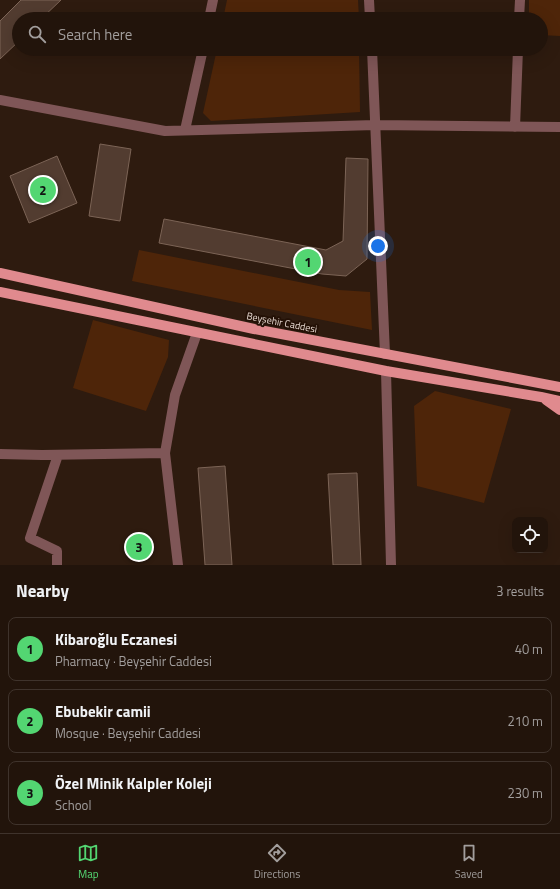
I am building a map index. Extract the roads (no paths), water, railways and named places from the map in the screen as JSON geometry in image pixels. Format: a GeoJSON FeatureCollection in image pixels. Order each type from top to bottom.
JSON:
{"type":"FeatureCollection","features":[{"type":"Feature","properties":{"kind":"main road","name":"Beyşehir Caddesi"},"geometry":{"type":"LineString","coordinates":[[0,273],[254,329],[560,387]]}},
{"type":"Feature","properties":{"kind":"main road"},"geometry":{"type":"LineString","coordinates":[[0,292],[386,371],[560,401]]}},
{"type":"Feature","properties":{"kind":"main road"},"geometry":{"type":"LineString","coordinates":[[541,397],[560,410]]}},
{"type":"Feature","properties":{"kind":"street"},"geometry":{"type":"LineString","coordinates":[[210,12],[213,0]]}},
{"type":"Feature","properties":{"kind":"street"},"geometry":{"type":"LineString","coordinates":[[370,0],[370,12]]}},
{"type":"Feature","properties":{"kind":"street"},"geometry":{"type":"LineString","coordinates":[[519,12],[520,0]]}},
{"type":"Feature","properties":{"kind":"street"},"geometry":{"type":"LineString","coordinates":[[185,130],[201,56]]}},
{"type":"Feature","properties":{"kind":"street"},"geometry":{"type":"LineString","coordinates":[[372,56],[385,354]]}},
{"type":"Feature","properties":{"kind":"street"},"geometry":{"type":"LineString","coordinates":[[515,127],[518,56]]}},
{"type":"Feature","properties":{"kind":"street"},"geometry":{"type":"LineString","coordinates":[[0,100],[165,131],[375,125],[560,127]]}},
{"type":"Feature","properties":{"kind":"street"},"geometry":{"type":"LineString","coordinates":[[178,565],[165,453],[175,395],[197,333]]}},
{"type":"Feature","properties":{"kind":"street"},"geometry":{"type":"LineString","coordinates":[[386,371],[391,565]]}},
{"type":"Feature","properties":{"kind":"street"},"geometry":{"type":"LineString","coordinates":[[0,454],[58,455],[165,453]]}},
{"type":"Feature","properties":{"kind":"street"},"geometry":{"type":"LineString","coordinates":[[57,565],[57,551],[30,538],[58,455]]}},
{"type":"Feature","properties":{"kind":"place","name":"Ebubekir camii"},"geometry":{"type":"Point","coordinates":[43,190]}},
{"type":"Feature","properties":{"kind":"place","name":"Kibaroğlu Eczanesi"},"geometry":{"type":"Point","coordinates":[308,262]}},
{"type":"Feature","properties":{"kind":"place","name":"Özel Minik Kalpler Koleji"},"geometry":{"type":"Point","coordinates":[139,547]}}]}
